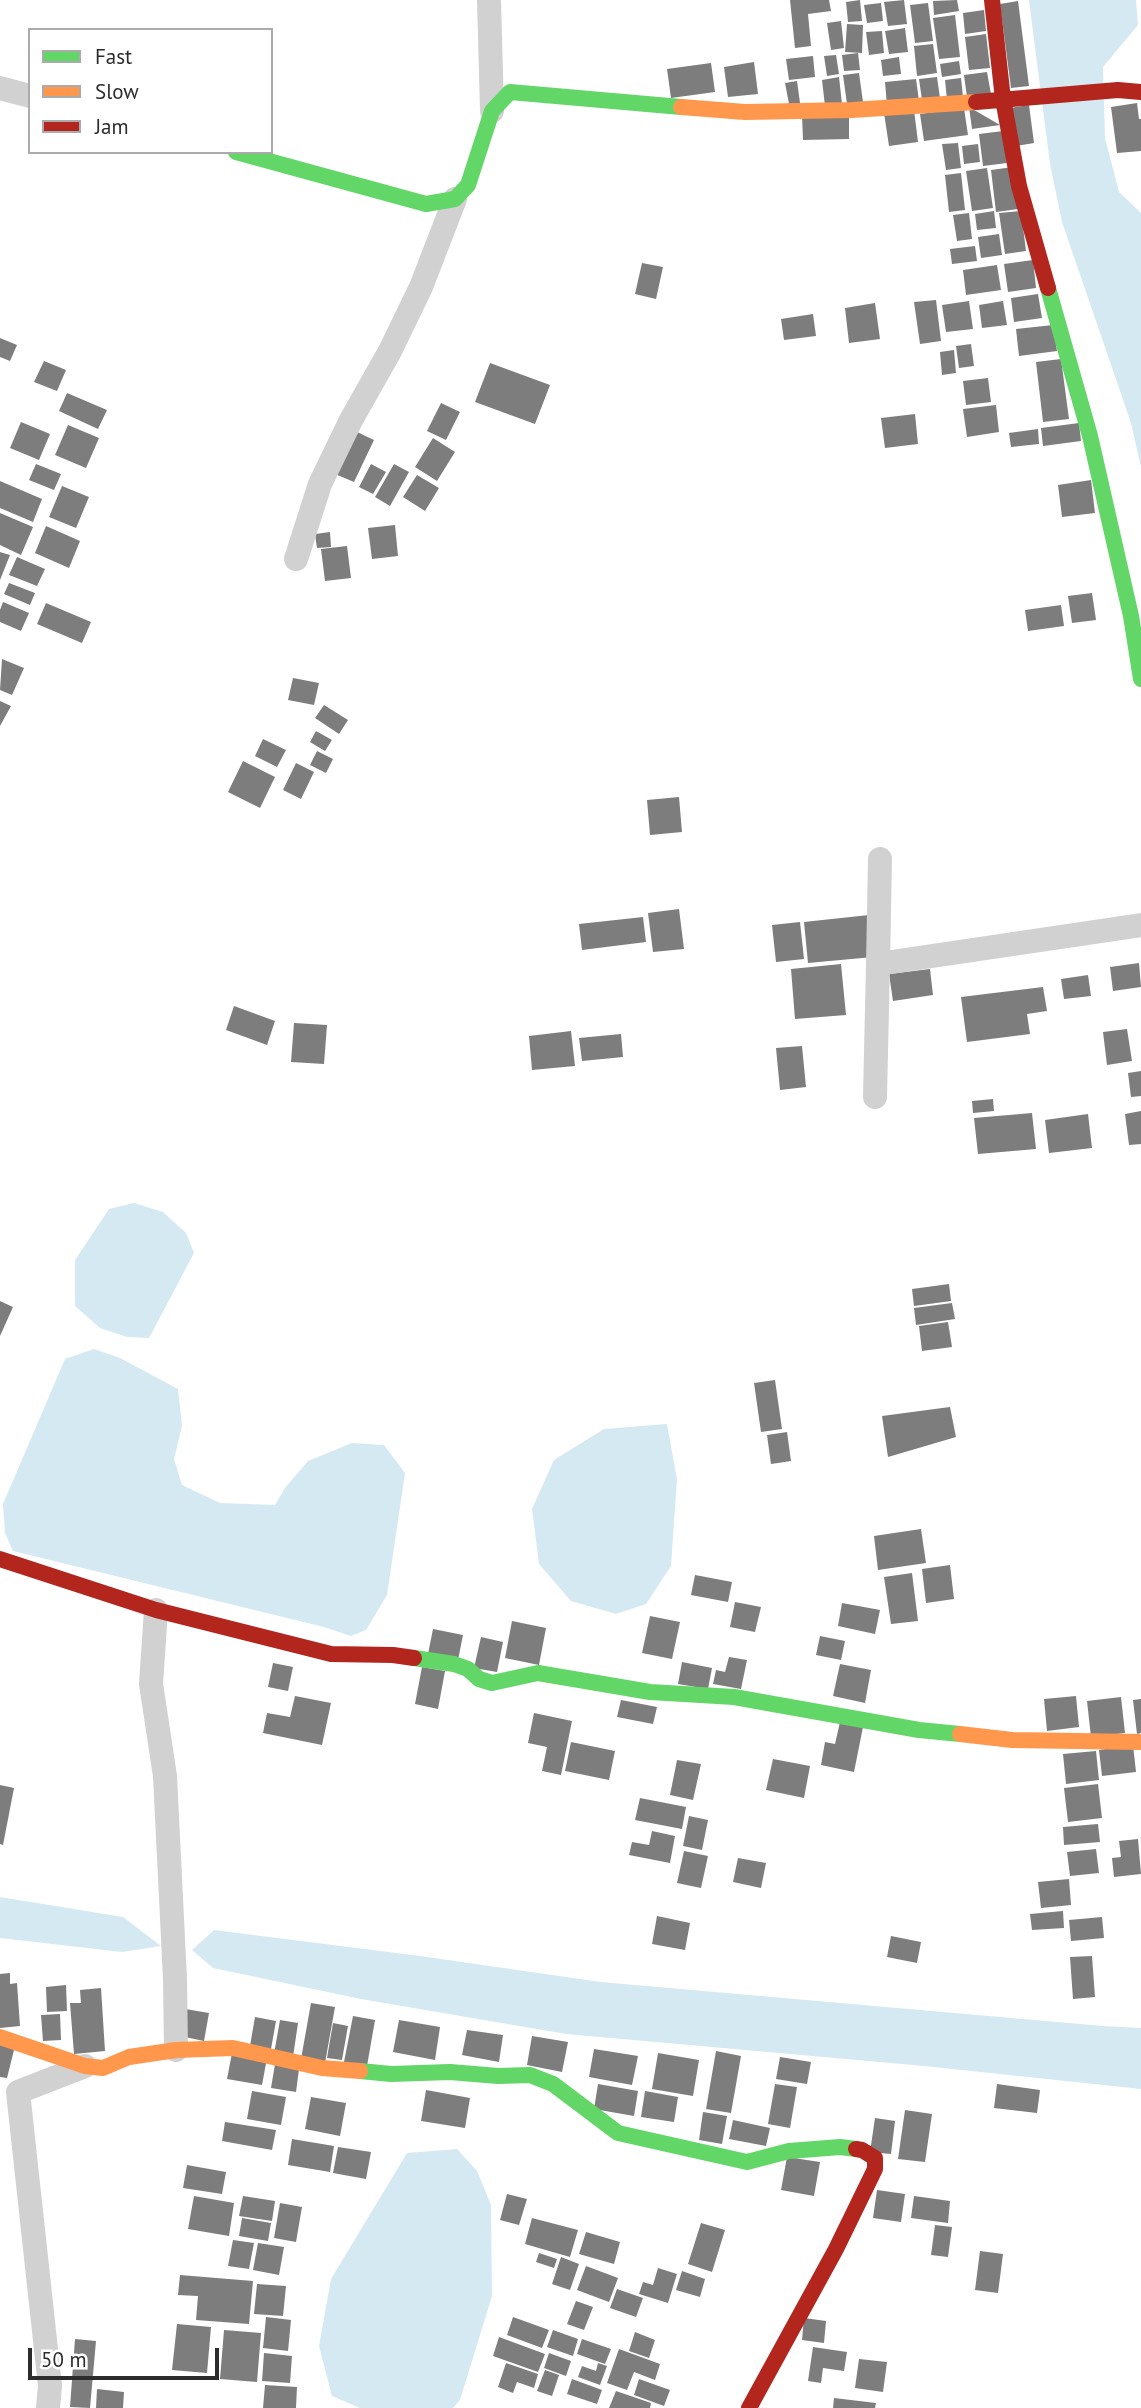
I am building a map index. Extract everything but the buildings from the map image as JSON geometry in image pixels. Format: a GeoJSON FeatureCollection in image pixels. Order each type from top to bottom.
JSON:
{"type":"FeatureCollection","features":[{"type":"Feature","properties":{"kind":"street"},"geometry":{"type":"LineString","coordinates":[[296,558],[320,484],[421,287],[455,200],[468,185],[492,111],[488,0]]}},
{"type":"Feature","properties":{"kind":"street"},"geometry":{"type":"LineString","coordinates":[[992,0],[1003,99],[1019,186],[1090,436],[1131,616],[1141,679]]}},
{"type":"Feature","properties":{"kind":"street"},"geometry":{"type":"LineString","coordinates":[[0,88],[28,95]]}},
{"type":"Feature","properties":{"kind":"street"},"geometry":{"type":"LineString","coordinates":[[492,111],[510,92],[745,112],[922,107],[1118,90],[1141,92]]}},
{"type":"Feature","properties":{"kind":"street"},"geometry":{"type":"LineString","coordinates":[[243,154],[426,204],[455,200]]}},
{"type":"Feature","properties":{"kind":"street"},"geometry":{"type":"LineString","coordinates":[[875,1097],[880,859]]}},
{"type":"Feature","properties":{"kind":"street"},"geometry":{"type":"LineString","coordinates":[[878,964],[1141,925]]}},
{"type":"Feature","properties":{"kind":"street"},"geometry":{"type":"LineString","coordinates":[[0,1559],[156,1610],[331,1654],[393,1655],[454,1664],[468,1669],[479,1679],[492,1683],[538,1673],[650,1692],[734,1697],[919,1730],[1012,1740],[1141,1742]]}},
{"type":"Feature","properties":{"kind":"street"},"geometry":{"type":"LineString","coordinates":[[156,1610],[151,1684],[165,1776],[176,1979],[176,2050]]}},
{"type":"Feature","properties":{"kind":"street"},"geometry":{"type":"LineString","coordinates":[[0,2037],[85,2066],[103,2068],[129,2057],[176,2050],[233,2048],[322,2068],[391,2074],[450,2072],[498,2076],[530,2075],[553,2084],[618,2133],[717,2157],[747,2162],[789,2151],[840,2147],[862,2150],[875,2158],[875,2169],[836,2249],[749,2408]]}},
{"type":"Feature","properties":{"kind":"street"},"geometry":{"type":"LineString","coordinates":[[48,2408],[50,2386],[18,2092],[85,2066]]}},
{"type":"Feature","properties":{"kind":"water"},"geometry":{"type":"Polygon","coordinates":[[[1029,0],[1136,0],[1138,25],[1103,67],[1105,138],[1119,192],[1141,213],[1141,467],[1131,423],[1062,222],[1050,164],[1029,0]]]}},
{"type":"Feature","properties":{"kind":"water"},"geometry":{"type":"Polygon","coordinates":[[[134,1203],[163,1212],[186,1233],[194,1253],[149,1338],[127,1337],[100,1328],[75,1306],[75,1260],[109,1209],[134,1203]]]}},
{"type":"Feature","properties":{"kind":"water"},"geometry":{"type":"Polygon","coordinates":[[[94,1349],[120,1358],[178,1389],[182,1426],[174,1459],[182,1485],[220,1503],[275,1505],[285,1488],[308,1461],[352,1443],[384,1445],[405,1473],[387,1595],[366,1630],[351,1636],[324,1627],[13,1551],[5,1533],[3,1504],[65,1359],[94,1349]]]}},
{"type":"Feature","properties":{"kind":"water"},"geometry":{"type":"Polygon","coordinates":[[[667,1424],[677,1479],[671,1566],[646,1604],[616,1614],[571,1601],[539,1564],[532,1509],[554,1460],[604,1429],[667,1424]]]}},
{"type":"Feature","properties":{"kind":"water"},"geometry":{"type":"Polygon","coordinates":[[[0,1897],[123,1917],[161,1946],[122,1952],[0,1938],[0,1897]]]}},
{"type":"Feature","properties":{"kind":"water"},"geometry":{"type":"Polygon","coordinates":[[[214,1930],[601,1982],[1141,2028],[1141,2089],[924,2066],[566,2034],[361,1999],[213,1968],[192,1950],[214,1930]]]}},
{"type":"Feature","properties":{"kind":"water"},"geometry":{"type":"Polygon","coordinates":[[[457,2149],[477,2171],[491,2205],[492,2296],[460,2400],[453,2408],[360,2408],[332,2396],[319,2346],[331,2279],[407,2153],[457,2149]]]}},
{"type":"Feature","properties":{"kind":"traffic: fast"},"geometry":{"type":"LineString","coordinates":[[243,154],[426,204],[455,199],[468,185],[492,111],[510,92],[681,107]]}},
{"type":"Feature","properties":{"kind":"traffic: fast"},"geometry":{"type":"LineString","coordinates":[[1048,288],[1090,436],[1131,616],[1141,679]]}},
{"type":"Feature","properties":{"kind":"traffic: fast"},"geometry":{"type":"LineString","coordinates":[[414,1658],[454,1664],[468,1669],[479,1679],[492,1683],[538,1673],[650,1692],[734,1697],[919,1730],[960,1734]]}},
{"type":"Feature","properties":{"kind":"traffic: fast"},"geometry":{"type":"LineString","coordinates":[[360,2071],[391,2074],[450,2072],[498,2076],[530,2075],[553,2084],[618,2133],[747,2162],[789,2151],[840,2147],[856,2149]]}},
{"type":"Feature","properties":{"kind":"traffic: slow"},"geometry":{"type":"LineString","coordinates":[[681,107],[745,112],[852,110],[976,102]]}},
{"type":"Feature","properties":{"kind":"traffic: slow"},"geometry":{"type":"LineString","coordinates":[[960,1734],[1012,1740],[1141,1742]]}},
{"type":"Feature","properties":{"kind":"traffic: slow"},"geometry":{"type":"LineString","coordinates":[[0,2037],[85,2066],[103,2068],[129,2057],[176,2050],[233,2048],[322,2068],[360,2071]]}},
{"type":"Feature","properties":{"kind":"traffic: jam"},"geometry":{"type":"LineString","coordinates":[[992,0],[1003,99],[1019,186],[1048,288]]}},
{"type":"Feature","properties":{"kind":"traffic: jam"},"geometry":{"type":"LineString","coordinates":[[976,102],[1118,90],[1141,92]]}},
{"type":"Feature","properties":{"kind":"traffic: jam"},"geometry":{"type":"LineString","coordinates":[[0,1559],[156,1610],[331,1654],[414,1658]]}},
{"type":"Feature","properties":{"kind":"traffic: jam"},"geometry":{"type":"LineString","coordinates":[[749,2408],[836,2249],[875,2169],[875,2158],[856,2149]]}}]}
